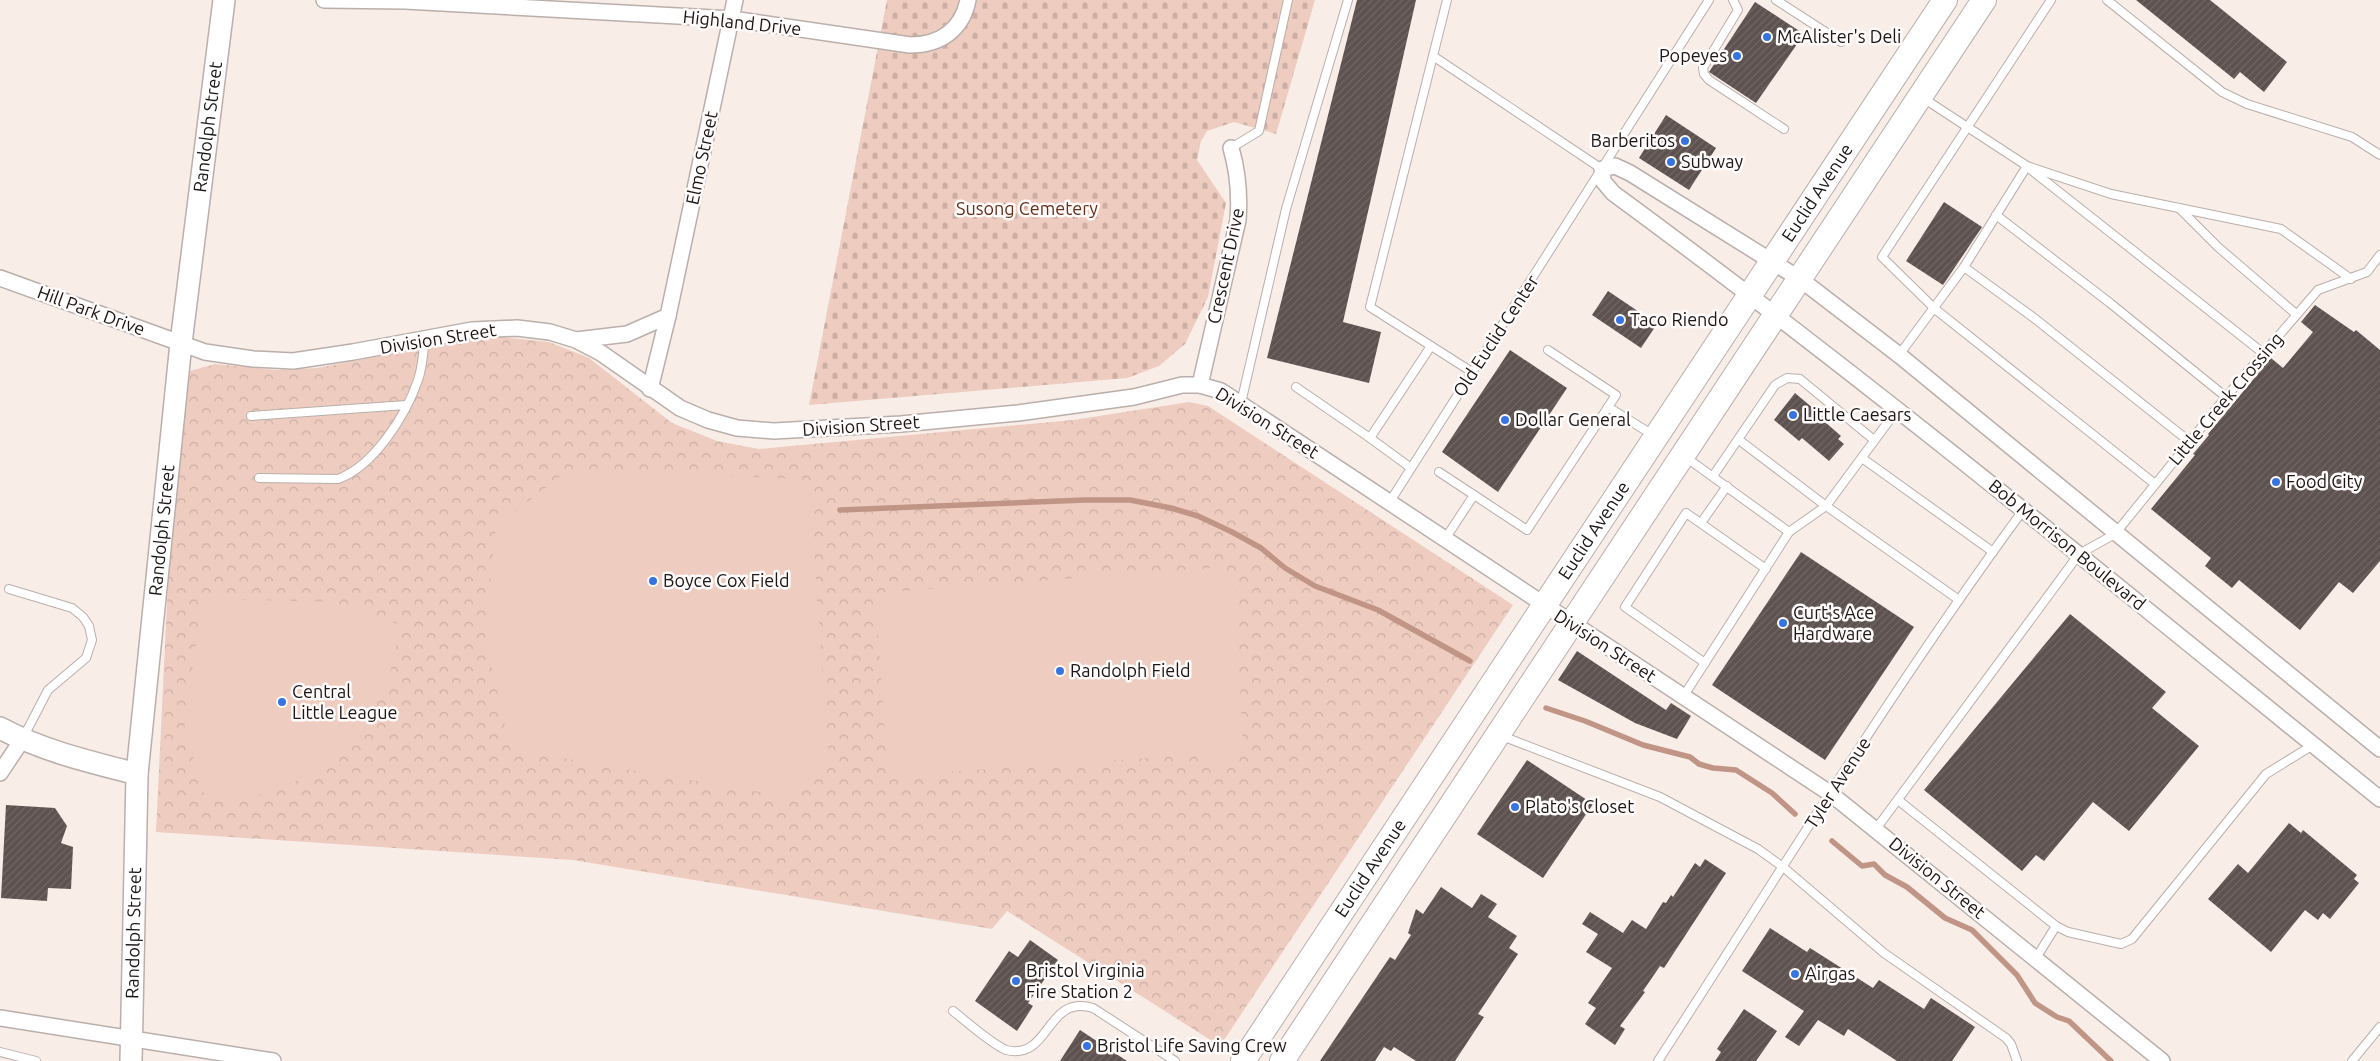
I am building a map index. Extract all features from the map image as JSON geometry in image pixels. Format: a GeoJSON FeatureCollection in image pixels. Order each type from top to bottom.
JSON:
{"type":"FeatureCollection","features":[{"type":"Feature","properties":{"kind":"main road","name":"Euclid Avenue"},"geometry":{"type":"LineString","coordinates":[[1282,1061],[1984,0]]}},
{"type":"Feature","properties":{"kind":"main road","name":"Euclid Avenue"},"geometry":{"type":"LineString","coordinates":[[1243,1061],[1752,295],[1942,1]]}},
{"type":"Feature","properties":{"kind":"street","name":"Randolph Street"},"geometry":{"type":"LineString","coordinates":[[131,1061],[137,774],[181,343],[224,0]]}},
{"type":"Feature","properties":{"kind":"street","name":"Highland Drive"},"geometry":{"type":"LineString","coordinates":[[324,0],[405,1],[732,19],[910,45],[926,45],[941,40],[956,28],[964,15],[968,0]]}},
{"type":"Feature","properties":{"kind":"street","name":"Elmo Street"},"geometry":{"type":"LineString","coordinates":[[650,389],[668,316],[735,0]]}},
{"type":"Feature","properties":{"kind":"street","name":"Crescent Drive"},"geometry":{"type":"LineString","coordinates":[[1200,385],[1238,220],[1240,194],[1231,148]]}},
{"type":"Feature","properties":{"kind":"street"},"geometry":{"type":"LineString","coordinates":[[1752,295],[1613,193],[1603,181],[1602,169],[1615,166],[1630,173],[1800,279],[1899,355],[2115,534],[2380,749]]}},
{"type":"Feature","properties":{"kind":"street","name":"Hill Park Drive"},"geometry":{"type":"LineString","coordinates":[[0,278],[181,343]]}},
{"type":"Feature","properties":{"kind":"street","name":"Bob Morrison Boulevard"},"geometry":{"type":"LineString","coordinates":[[1752,295],[2079,554],[2380,800]]}},
{"type":"Feature","properties":{"kind":"street"},"geometry":{"type":"LineString","coordinates":[[576,340],[627,334],[668,316]]}},
{"type":"Feature","properties":{"kind":"street","name":"Division Street"},"geometry":{"type":"LineString","coordinates":[[181,343],[214,354],[252,360],[293,361],[472,330],[517,328],[550,332],[576,340],[601,352],[650,389],[680,408],[708,420],[737,428],[774,431],[901,424],[1018,412],[1134,397],[1182,385],[1200,385],[1221,391],[1831,794],[2162,1061]]}},
{"type":"Feature","properties":{"kind":"street"},"geometry":{"type":"LineString","coordinates":[[0,728],[22,740],[66,756],[137,774]]}},
{"type":"Feature","properties":{"kind":"street"},"geometry":{"type":"LineString","coordinates":[[0,774],[22,740]]}},
{"type":"Feature","properties":{"kind":"street"},"geometry":{"type":"LineString","coordinates":[[0,1018],[273,1061]]}},
{"type":"Feature","properties":{"kind":"lane"},"geometry":{"type":"LineString","coordinates":[[1231,148],[1259,130],[1288,0]]}},
{"type":"Feature","properties":{"kind":"lane"},"geometry":{"type":"LineString","coordinates":[[1241,403],[1286,209],[1348,0]]}},
{"type":"Feature","properties":{"kind":"lane"},"geometry":{"type":"LineString","coordinates":[[1447,0],[1370,307],[1472,372]]}},
{"type":"Feature","properties":{"kind":"lane","name":"Old Euclid Center"},"geometry":{"type":"LineString","coordinates":[[1389,502],[1709,0]]}},
{"type":"Feature","properties":{"kind":"lane"},"geometry":{"type":"LineString","coordinates":[[1733,0],[1738,10],[1702,68],[1704,74],[1709,80],[1784,129]]}},
{"type":"Feature","properties":{"kind":"lane"},"geometry":{"type":"LineString","coordinates":[[1776,0],[1841,42]]}},
{"type":"Feature","properties":{"kind":"lane"},"geometry":{"type":"LineString","coordinates":[[2051,0],[1882,258],[1935,309],[2156,484]]}},
{"type":"Feature","properties":{"kind":"lane"},"geometry":{"type":"LineString","coordinates":[[2107,0],[2222,92],[2247,104],[2352,137],[2380,155]]}},
{"type":"Feature","properties":{"kind":"lane"},"geometry":{"type":"LineString","coordinates":[[1433,56],[1602,169]]}},
{"type":"Feature","properties":{"kind":"lane"},"geometry":{"type":"LineString","coordinates":[[1920,96],[1969,126],[2027,166],[2263,353]]}},
{"type":"Feature","properties":{"kind":"lane"},"geometry":{"type":"LineString","coordinates":[[2027,166],[2111,194],[2280,229],[2351,279]]}},
{"type":"Feature","properties":{"kind":"lane"},"geometry":{"type":"LineString","coordinates":[[1899,355],[1935,309],[1964,267],[2027,166]]}},
{"type":"Feature","properties":{"kind":"lane"},"geometry":{"type":"LineString","coordinates":[[2179,208],[2218,247],[2296,314]]}},
{"type":"Feature","properties":{"kind":"lane"},"geometry":{"type":"LineString","coordinates":[[1996,215],[2110,303],[2226,397]]}},
{"type":"Feature","properties":{"kind":"lane","name":"Little Creek Crossing"},"geometry":{"type":"LineString","coordinates":[[2079,554],[2115,534],[2226,397],[2318,290],[2366,272],[2380,255]]}},
{"type":"Feature","properties":{"kind":"lane"},"geometry":{"type":"LineString","coordinates":[[1964,267],[2034,318],[2190,442]]}},
{"type":"Feature","properties":{"kind":"lane"},"geometry":{"type":"LineString","coordinates":[[259,478],[325,480],[349,475],[362,466],[388,436],[406,405],[421,371],[425,338]]}},
{"type":"Feature","properties":{"kind":"lane"},"geometry":{"type":"LineString","coordinates":[[1370,438],[1431,346]]}},
{"type":"Feature","properties":{"kind":"lane"},"geometry":{"type":"LineString","coordinates":[[1440,472],[1528,530],[1616,395],[1548,350]]}},
{"type":"Feature","properties":{"kind":"lane"},"geometry":{"type":"LineString","coordinates":[[1713,476],[1775,384],[1786,378],[1800,379],[1874,440]]}},
{"type":"Feature","properties":{"kind":"lane"},"geometry":{"type":"LineString","coordinates":[[1296,387],[1412,468]]}},
{"type":"Feature","properties":{"kind":"lane"},"geometry":{"type":"LineString","coordinates":[[251,416],[406,405]]}},
{"type":"Feature","properties":{"kind":"lane"},"geometry":{"type":"LineString","coordinates":[[1608,407],[1657,438]]}},
{"type":"Feature","properties":{"kind":"lane"},"geometry":{"type":"LineString","coordinates":[[1682,697],[1790,532],[1826,506],[1898,410]]}},
{"type":"Feature","properties":{"kind":"lane"},"geometry":{"type":"LineString","coordinates":[[1739,440],[1826,506],[1959,600]]}},
{"type":"Feature","properties":{"kind":"lane"},"geometry":{"type":"LineString","coordinates":[[1683,455],[1790,532]]}},
{"type":"Feature","properties":{"kind":"lane"},"geometry":{"type":"LineString","coordinates":[[1862,458],[1993,552]]}},
{"type":"Feature","properties":{"kind":"lane"},"geometry":{"type":"LineString","coordinates":[[1701,523],[1726,486]]}},
{"type":"Feature","properties":{"kind":"lane"},"geometry":{"type":"LineString","coordinates":[[1444,539],[1474,494]]}},
{"type":"Feature","properties":{"kind":"lane","name":"Tyler Avenue"},"geometry":{"type":"LineString","coordinates":[[1658,1061],[1852,759],[1959,600],[2024,510]]}},
{"type":"Feature","properties":{"kind":"lane"},"geometry":{"type":"LineString","coordinates":[[1705,663],[1625,607],[1686,513],[1766,569]]}},
{"type":"Feature","properties":{"kind":"lane"},"geometry":{"type":"LineString","coordinates":[[1876,829],[2079,554]]}},
{"type":"Feature","properties":{"kind":"lane"},"geometry":{"type":"LineString","coordinates":[[9,589],[72,608],[86,622],[92,640],[86,658],[48,690],[22,740]]}},
{"type":"Feature","properties":{"kind":"lane"},"geometry":{"type":"LineString","coordinates":[[1498,735],[1660,797],[1758,849],[1784,867],[1884,953],[2006,1038],[2012,1044],[2017,1061]]}},
{"type":"Feature","properties":{"kind":"lane"},"geometry":{"type":"LineString","coordinates":[[1898,800],[2056,926],[2068,932],[2122,944],[2127,943],[2266,774],[2313,745]]}},
{"type":"Feature","properties":{"kind":"lane"},"geometry":{"type":"LineString","coordinates":[[2036,958],[2056,926]]}},
{"type":"Feature","properties":{"kind":"lane"},"geometry":{"type":"LineString","coordinates":[[952,1011],[1005,1049],[1017,1052],[1029,1051],[1039,1044],[1062,1012],[1072,1006],[1082,1005],[1093,1008],[1175,1061]]}},
{"type":"Feature","properties":{"kind":"lane"},"geometry":{"type":"LineString","coordinates":[[2352,1061],[2380,1026]]}},
{"type":"Feature","properties":{"kind":"lane"},"geometry":{"type":"LineString","coordinates":[[0,1052],[36,1061]]}},
{"type":"Feature","properties":{"kind":"green space","name":"Susong Cemetery"},"geometry":{"type":"Polygon","coordinates":[[[887,0],[1315,0],[1276,134],[1234,122],[1207,131],[1201,141],[1197,160],[1226,203],[1208,297],[1185,344],[1159,366],[1127,378],[809,405],[887,0]]]}},
{"type":"Feature","properties":{"kind":"green space"},"geometry":{"type":"Polygon","coordinates":[[[502,337],[549,342],[589,358],[672,423],[717,441],[759,449],[1073,420],[1189,402],[1208,406],[1513,605],[1220,1046],[1007,911],[992,929],[573,860],[156,832],[169,561],[190,371],[215,364],[277,370],[317,368],[472,338],[502,337]]]}},
{"type":"Feature","properties":{"kind":"green space","name":"Boyce Cox Field"},"geometry":{"type":"Polygon","coordinates":[[[600,468],[809,480],[829,765],[795,798],[510,749],[485,636],[496,526],[561,476],[600,468]]]}},
{"type":"Feature","properties":{"kind":"green space","name":"Randolph Field"},"geometry":{"type":"Polygon","coordinates":[[[1213,568],[1235,586],[1243,748],[1228,763],[1206,764],[1204,754],[888,776],[875,593],[1213,568]]]}},
{"type":"Feature","properties":{"kind":"green space","name":"Central Little League"},"geometry":{"type":"Polygon","coordinates":[[[214,599],[332,602],[398,624],[395,653],[386,682],[368,719],[356,735],[343,749],[310,773],[291,783],[255,795],[205,797],[184,724],[201,611],[214,599]]]}},
{"type":"Feature","properties":{"kind":"building"},"geometry":{"type":"Polygon","coordinates":[[[1357,0],[1416,0],[1343,322],[1381,332],[1369,383],[1267,358],[1357,0]]]}},
{"type":"Feature","properties":{"kind":"building"},"geometry":{"type":"Polygon","coordinates":[[[2136,0],[2210,0],[2287,62],[2264,92],[2240,72],[2234,79],[2136,0]]]}},
{"type":"Feature","properties":{"kind":"building"},"geometry":{"type":"Polygon","coordinates":[[[1755,2],[1804,34],[1756,103],[1709,72],[1755,2]]]}},
{"type":"Feature","properties":{"kind":"building"},"geometry":{"type":"Polygon","coordinates":[[[1666,115],[1716,148],[1689,190],[1639,158],[1666,115]]]}},
{"type":"Feature","properties":{"kind":"building"},"geometry":{"type":"Polygon","coordinates":[[[1944,202],[1982,227],[1943,285],[1906,261],[1944,202]]]}},
{"type":"Feature","properties":{"kind":"building"},"geometry":{"type":"Polygon","coordinates":[[[1608,291],[1657,324],[1641,348],[1592,315],[1608,291]]]}},
{"type":"Feature","properties":{"kind":"building","name":"Food City"},"geometry":{"type":"Polygon","coordinates":[[[2315,305],[2354,332],[2356,330],[2380,350],[2380,561],[2353,593],[2339,582],[2300,630],[2239,580],[2232,588],[2205,566],[2211,558],[2151,509],[2195,455],[2193,454],[2208,434],[2271,358],[2283,368],[2313,332],[2301,322],[2315,305]]]}},
{"type":"Feature","properties":{"kind":"building","name":"Dollar General"},"geometry":{"type":"Polygon","coordinates":[[[1510,350],[1567,388],[1498,492],[1442,452],[1510,350]]]}},
{"type":"Feature","properties":{"kind":"building"},"geometry":{"type":"Polygon","coordinates":[[[1795,393],[1827,420],[1825,422],[1841,436],[1838,439],[1844,444],[1829,461],[1802,438],[1799,441],[1774,420],[1795,393]]]}},
{"type":"Feature","properties":{"kind":"building"},"geometry":{"type":"Polygon","coordinates":[[[1801,552],[1914,627],[1825,760],[1712,685],[1801,552]]]}},
{"type":"Feature","properties":{"kind":"building"},"geometry":{"type":"Polygon","coordinates":[[[2070,614],[2166,692],[2152,708],[2199,746],[2129,831],[2093,802],[2044,861],[2036,855],[2022,871],[1924,790],[2070,614]]]}},
{"type":"Feature","properties":{"kind":"building"},"geometry":{"type":"Polygon","coordinates":[[[1577,651],[1666,710],[1671,703],[1691,716],[1677,739],[1635,723],[1558,680],[1577,651]]]}},
{"type":"Feature","properties":{"kind":"building"},"geometry":{"type":"Polygon","coordinates":[[[1527,760],[1593,804],[1543,878],[1477,834],[1527,760]]]}},
{"type":"Feature","properties":{"kind":"building"},"geometry":{"type":"Polygon","coordinates":[[[6,805],[55,808],[67,826],[61,843],[73,847],[71,889],[48,888],[47,901],[1,898],[6,805]]]}},
{"type":"Feature","properties":{"kind":"building"},"geometry":{"type":"Polygon","coordinates":[[[2289,823],[2301,833],[2303,830],[2357,875],[2354,879],[2359,883],[2330,919],[2323,913],[2318,920],[2305,910],[2271,952],[2208,899],[2238,864],[2248,873],[2289,823]]]}},
{"type":"Feature","properties":{"kind":"building"},"geometry":{"type":"Polygon","coordinates":[[[1705,859],[1726,873],[1664,968],[1660,966],[1643,991],[1645,992],[1620,1026],[1625,1029],[1615,1045],[1585,1024],[1596,1008],[1588,1003],[1612,968],[1586,952],[1598,934],[1582,924],[1590,912],[1623,933],[1632,920],[1646,929],[1663,902],[1666,903],[1671,895],[1673,897],[1695,863],[1700,867],[1705,859]]]}},
{"type":"Feature","properties":{"kind":"building"},"geometry":{"type":"Polygon","coordinates":[[[1441,887],[1472,908],[1481,894],[1497,904],[1488,917],[1517,936],[1509,948],[1518,954],[1478,1014],[1484,1017],[1455,1061],[1416,1061],[1394,1047],[1391,1051],[1384,1047],[1375,1061],[1320,1061],[1390,957],[1395,960],[1411,935],[1408,933],[1416,909],[1423,914],[1441,887]]]}},
{"type":"Feature","properties":{"kind":"building"},"geometry":{"type":"Polygon","coordinates":[[[1770,928],[1807,952],[1810,948],[1873,988],[1879,980],[1924,1009],[1931,998],[1975,1027],[1952,1061],[1897,1061],[1848,1029],[1844,1036],[1818,1020],[1799,1046],[1785,1037],[1804,1011],[1742,971],[1770,928]]]}},
{"type":"Feature","properties":{"kind":"building","name":"Bristol Virginia Fire Station 2"},"geometry":{"type":"Polygon","coordinates":[[[1030,940],[1058,960],[1028,1003],[1033,1006],[1017,1031],[975,1001],[1009,951],[1018,957],[1030,940]]]}},
{"type":"Feature","properties":{"kind":"building"},"geometry":{"type":"Polygon","coordinates":[[[1744,1009],[1777,1031],[1756,1061],[1715,1061],[1721,1052],[1717,1049],[1744,1009]]]}},
{"type":"Feature","properties":{"kind":"building","name":"Bristol Life Saving Crew"},"geometry":{"type":"Polygon","coordinates":[[[1080,1030],[1127,1061],[1060,1061],[1080,1030]]]}},
{"type":"Feature","properties":{"kind":"waterway"},"geometry":{"type":"LineString","coordinates":[[840,510],[1085,500],[1130,500],[1171,508],[1198,516],[1232,532],[1261,548],[1285,568],[1315,586],[1378,610],[1470,661]]}},
{"type":"Feature","properties":{"kind":"waterway"},"geometry":{"type":"LineString","coordinates":[[1546,708],[1585,721],[1643,745],[1690,757],[1699,764],[1713,768],[1736,770],[1772,793],[1795,814]]}},
{"type":"Feature","properties":{"kind":"waterway"},"geometry":{"type":"LineString","coordinates":[[1832,841],[1862,866],[1874,864],[1885,875],[1907,887],[1945,918],[1972,930],[2017,975],[2035,1003],[2057,1017],[2069,1021],[2111,1061]]}},
{"type":"Feature","properties":{"kind":"place","name":"McAlister's Deli"},"geometry":{"type":"Point","coordinates":[1767,37]}},
{"type":"Feature","properties":{"kind":"place","name":"Popeyes"},"geometry":{"type":"Point","coordinates":[1737,56]}},
{"type":"Feature","properties":{"kind":"place","name":"Barberitos"},"geometry":{"type":"Point","coordinates":[1685,141]}},
{"type":"Feature","properties":{"kind":"place","name":"Subway"},"geometry":{"type":"Point","coordinates":[1671,162]}},
{"type":"Feature","properties":{"kind":"place","name":"Taco Riendo"},"geometry":{"type":"Point","coordinates":[1620,320]}},
{"type":"Feature","properties":{"kind":"place","name":"Little Caesars"},"geometry":{"type":"Point","coordinates":[1793,415]}},
{"type":"Feature","properties":{"kind":"place","name":"Dollar General"},"geometry":{"type":"Point","coordinates":[1505,420]}},
{"type":"Feature","properties":{"kind":"place","name":"Food City"},"geometry":{"type":"Point","coordinates":[2276,482]}},
{"type":"Feature","properties":{"kind":"place","name":"Boyce Cox Field"},"geometry":{"type":"Point","coordinates":[653,581]}},
{"type":"Feature","properties":{"kind":"place","name":"Curt's Ace Hardware"},"geometry":{"type":"Point","coordinates":[1783,623]}},
{"type":"Feature","properties":{"kind":"place","name":"Randolph Field"},"geometry":{"type":"Point","coordinates":[1060,671]}},
{"type":"Feature","properties":{"kind":"place","name":"Central Little League"},"geometry":{"type":"Point","coordinates":[282,702]}},
{"type":"Feature","properties":{"kind":"place","name":"Plato's Closet"},"geometry":{"type":"Point","coordinates":[1515,807]}},
{"type":"Feature","properties":{"kind":"place","name":"Airgas"},"geometry":{"type":"Point","coordinates":[1795,974]}},
{"type":"Feature","properties":{"kind":"place","name":"Bristol Virginia Fire Station 2"},"geometry":{"type":"Point","coordinates":[1016,981]}},
{"type":"Feature","properties":{"kind":"place","name":"Bristol Life Saving Crew"},"geometry":{"type":"Point","coordinates":[1087,1046]}}]}
